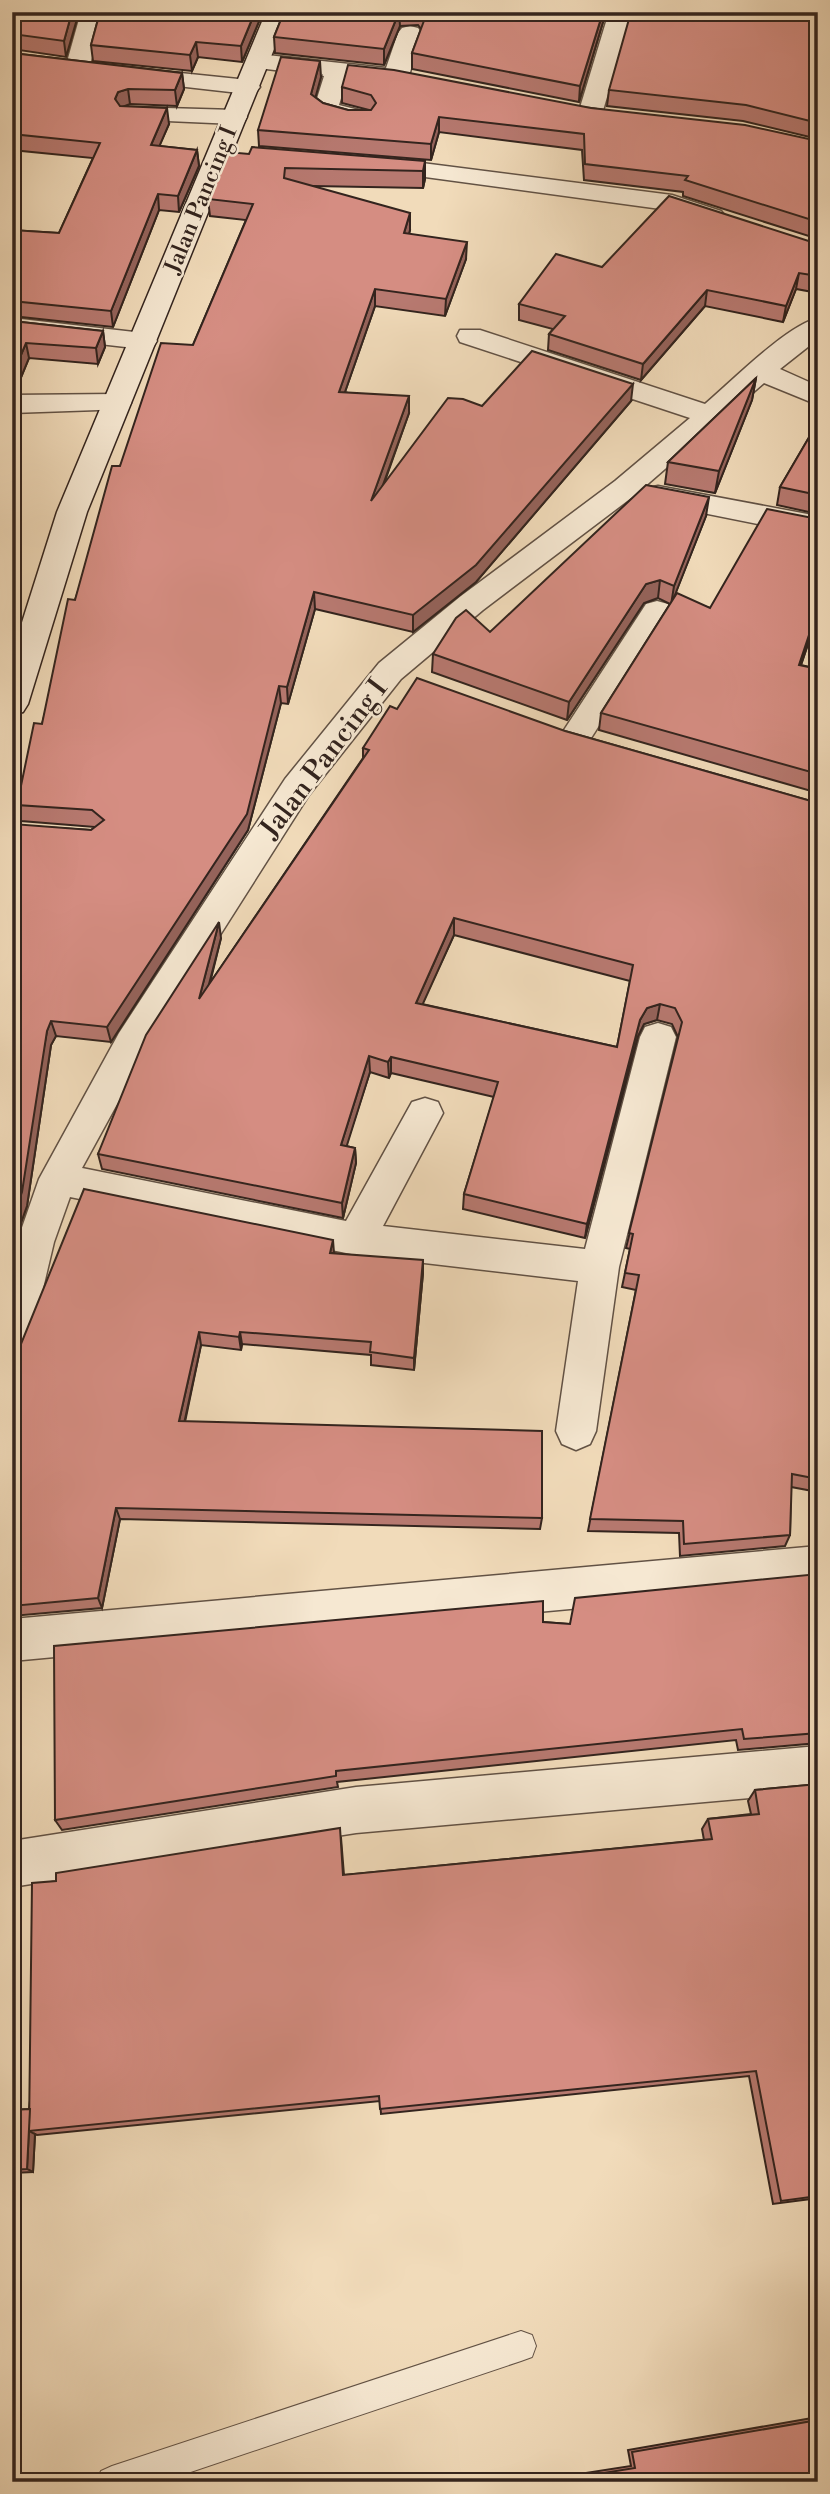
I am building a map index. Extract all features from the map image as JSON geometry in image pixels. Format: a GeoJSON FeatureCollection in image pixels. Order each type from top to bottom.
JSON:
{"type":"FeatureCollection","features":[{"type":"Feature","properties":{"kind":"street"},"geometry":{"type":"LineString","coordinates":[[77,69],[93,12]]}},
{"type":"Feature","properties":{"kind":"street","name":"Jalan Pancing I"},"geometry":{"type":"LineString","coordinates":[[12,704],[72,512],[143,341],[234,154],[235,117],[278,12]]}},
{"type":"Feature","properties":{"kind":"street"},"geometry":{"type":"LineString","coordinates":[[590,114],[621,12]]}},
{"type":"Feature","properties":{"kind":"street"},"geometry":{"type":"LineString","coordinates":[[395,76],[410,33]]}},
{"type":"Feature","properties":{"kind":"street"},"geometry":{"type":"LineString","coordinates":[[258,61],[421,81]]}},
{"type":"Feature","properties":{"kind":"street"},"geometry":{"type":"LineString","coordinates":[[51,65],[248,87]]}},
{"type":"Feature","properties":{"kind":"street"},"geometry":{"type":"LineString","coordinates":[[337,71],[326,108],[335,113],[362,118]]}},
{"type":"Feature","properties":{"kind":"street"},"geometry":{"type":"LineString","coordinates":[[564,109],[615,117]]}},
{"type":"Feature","properties":{"kind":"street"},"geometry":{"type":"LineString","coordinates":[[131,114],[235,117]]}},
{"type":"Feature","properties":{"kind":"street"},"geometry":{"type":"LineString","coordinates":[[352,162],[405,166],[672,203],[738,224]]}},
{"type":"Feature","properties":{"kind":"street"},"geometry":{"type":"LineString","coordinates":[[12,326],[143,341]]}},
{"type":"Feature","properties":{"kind":"street","name":"Jalan Pancing I"},"geometry":{"type":"LineString","coordinates":[[12,1335],[35,1242],[58,1179],[132,1043],[297,787],[390,671],[616,496],[761,371],[818,326]]}},
{"type":"Feature","properties":{"kind":"street"},"geometry":{"type":"LineString","coordinates":[[470,336],[710,415]]}},
{"type":"Feature","properties":{"kind":"street"},"geometry":{"type":"LineString","coordinates":[[761,371],[818,397]]}},
{"type":"Feature","properties":{"kind":"street"},"geometry":{"type":"LineString","coordinates":[[12,404],[117,403]]}},
{"type":"Feature","properties":{"kind":"street"},"geometry":{"type":"LineString","coordinates":[[616,496],[818,526]]}},
{"type":"Feature","properties":{"kind":"street"},"geometry":{"type":"LineString","coordinates":[[576,738],[657,611]]}},
{"type":"Feature","properties":{"kind":"street"},"geometry":{"type":"LineString","coordinates":[[390,671],[427,685]]}},
{"type":"Feature","properties":{"kind":"street"},"geometry":{"type":"LineString","coordinates":[[576,1431],[600,1267],[658,1037]]}},
{"type":"Feature","properties":{"kind":"street"},"geometry":{"type":"LineString","coordinates":[[356,1239],[425,1113]]}},
{"type":"Feature","properties":{"kind":"street"},"geometry":{"type":"LineString","coordinates":[[58,1179],[356,1239],[600,1267]]}},
{"type":"Feature","properties":{"kind":"street"},"geometry":{"type":"LineString","coordinates":[[12,1640],[818,1566]]}},
{"type":"Feature","properties":{"kind":"street"},"geometry":{"type":"LineString","coordinates":[[12,1864],[356,1810],[818,1769]]}},
{"type":"Feature","properties":{"kind":"lane"},"geometry":{"type":"LineString","coordinates":[[112,2482],[521,2346]]}},
{"type":"Feature","properties":{"kind":"building"},"geometry":{"type":"Polygon","coordinates":[[[12,12],[72,12],[64,41],[12,34],[12,12]]]}},
{"type":"Feature","properties":{"kind":"building"},"geometry":{"type":"Polygon","coordinates":[[[100,12],[255,12],[241,46],[196,42],[190,55],[91,45],[100,12]]]}},
{"type":"Feature","properties":{"kind":"building"},"geometry":{"type":"Polygon","coordinates":[[[284,12],[399,12],[384,49],[274,37],[284,12]]]}},
{"type":"Feature","properties":{"kind":"building"},"geometry":{"type":"Polygon","coordinates":[[[420,12],[603,12],[580,86],[412,53],[425,18],[420,12]]]}},
{"type":"Feature","properties":{"kind":"building"},"geometry":{"type":"Polygon","coordinates":[[[631,12],[818,12],[818,123],[746,105],[609,90],[631,12]]]}},
{"type":"Feature","properties":{"kind":"building"},"geometry":{"type":"Polygon","coordinates":[[[12,53],[182,73],[175,90],[128,89],[118,92],[115,99],[120,106],[167,108],[151,145],[197,150],[178,196],[158,194],[111,311],[12,301],[12,230],[59,233],[100,143],[12,134],[12,53]]]}},
{"type":"Feature","properties":{"kind":"building"},"geometry":{"type":"Polygon","coordinates":[[[281,57],[320,61],[311,94],[323,103],[348,110],[371,110],[376,103],[371,95],[342,87],[348,65],[394,70],[591,108],[745,125],[818,141],[818,222],[685,180],[688,176],[585,164],[584,134],[439,117],[431,144],[258,130],[281,57]]]}},
{"type":"Feature","properties":{"kind":"building"},"geometry":{"type":"Polygon","coordinates":[[[252,147],[425,161],[423,171],[285,168],[284,178],[410,213],[404,233],[467,242],[446,299],[375,289],[339,392],[409,396],[371,501],[448,398],[463,399],[482,406],[532,351],[633,384],[476,565],[413,615],[314,592],[287,687],[279,686],[247,814],[107,1027],[51,1021],[47,1031],[22,1192],[12,1220],[13,824],[91,830],[104,820],[92,810],[17,805],[34,723],[42,724],[68,599],[75,600],[112,466],[120,466],[161,343],[193,345],[253,204],[208,199],[227,152],[249,154],[252,147]]]}},
{"type":"Feature","properties":{"kind":"building"},"geometry":{"type":"Polygon","coordinates":[[[669,196],[818,244],[818,276],[799,273],[786,306],[707,290],[643,364],[549,334],[565,316],[519,304],[556,254],[602,267],[669,196]]]}},
{"type":"Feature","properties":{"kind":"building"},"geometry":{"type":"Polygon","coordinates":[[[12,321],[103,331],[96,348],[26,343],[12,376],[12,321]]]}},
{"type":"Feature","properties":{"kind":"building"},"geometry":{"type":"Polygon","coordinates":[[[756,378],[719,471],[668,462],[756,378]]]}},
{"type":"Feature","properties":{"kind":"building"},"geometry":{"type":"Polygon","coordinates":[[[818,422],[818,495],[780,487],[818,422]]]}},
{"type":"Feature","properties":{"kind":"building"},"geometry":{"type":"Polygon","coordinates":[[[646,485],[709,497],[674,586],[660,580],[646,584],[569,702],[433,654],[456,618],[466,610],[490,632],[646,485]]]}},
{"type":"Feature","properties":{"kind":"building"},"geometry":{"type":"Polygon","coordinates":[[[767,509],[818,519],[818,608],[799,665],[818,669],[818,774],[601,713],[677,593],[710,608],[767,509]]]}},
{"type":"Feature","properties":{"kind":"building"},"geometry":{"type":"Polygon","coordinates":[[[417,678],[565,731],[818,803],[818,1479],[792,1474],[790,1535],[684,1544],[683,1521],[590,1519],[639,1275],[625,1273],[633,1234],[629,1233],[682,1022],[675,1008],[660,1004],[647,1008],[640,1020],[587,1224],[464,1194],[498,1082],[391,1057],[388,1062],[369,1056],[341,1145],[355,1148],[342,1203],[98,1154],[146,1035],[219,922],[199,999],[369,750],[363,748],[390,706],[397,709],[417,678]],[[454,918],[416,1003],[617,1047],[633,965],[454,918]]]}},
{"type":"Feature","properties":{"kind":"building"},"geometry":{"type":"Polygon","coordinates":[[[84,1189],[333,1240],[330,1253],[423,1260],[414,1358],[370,1352],[371,1342],[240,1332],[239,1337],[199,1332],[179,1421],[542,1431],[542,1518],[116,1508],[98,1598],[12,1606],[12,1366],[84,1189]]]}},
{"type":"Feature","properties":{"kind":"building"},"geometry":{"type":"Polygon","coordinates":[[[818,1574],[818,1733],[744,1739],[742,1729],[336,1771],[336,1776],[55,1820],[54,1646],[543,1601],[543,1622],[570,1624],[575,1598],[818,1574]]]}},
{"type":"Feature","properties":{"kind":"building"},"geometry":{"type":"Polygon","coordinates":[[[818,1784],[818,2196],[781,2201],[756,2071],[380,2109],[379,2096],[29,2131],[32,1883],[56,1881],[56,1873],[340,1828],[343,1875],[712,1839],[708,1819],[759,1814],[755,1790],[818,1784]]]}},
{"type":"Feature","properties":{"kind":"building"},"geometry":{"type":"Polygon","coordinates":[[[30,2109],[27,2169],[12,2170],[12,2110],[30,2109]]]}},
{"type":"Feature","properties":{"kind":"building"},"geometry":{"type":"Polygon","coordinates":[[[818,2420],[818,2482],[548,2482],[635,2468],[632,2452],[818,2420]]]}}]}
